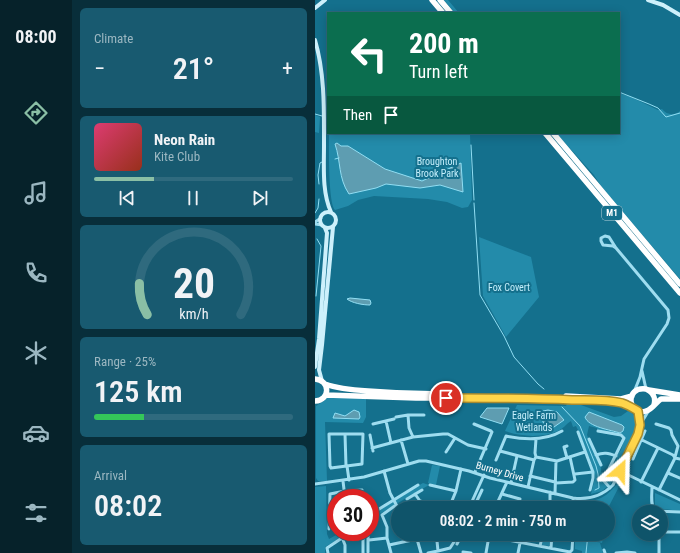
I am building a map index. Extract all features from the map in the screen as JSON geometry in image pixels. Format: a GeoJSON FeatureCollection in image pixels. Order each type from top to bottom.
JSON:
{"type":"FeatureCollection","features":[{"type":"Feature","properties":{"kind":"highway"},"geometry":{"type":"LineString","coordinates":[[432,0],[442,12]]}},
{"type":"Feature","properties":{"kind":"highway"},"geometry":{"type":"LineString","coordinates":[[440,0],[450,12]]}},
{"type":"Feature","properties":{"kind":"highway","name":"M1"},"geometry":{"type":"LineString","coordinates":[[546,134],[680,293]]}},
{"type":"Feature","properties":{"kind":"highway","name":"M1"},"geometry":{"type":"LineString","coordinates":[[554,134],[680,284]]}},
{"type":"Feature","properties":{"kind":"highway"},"geometry":{"type":"LineString","coordinates":[[315,379],[338,391],[416,398],[529,398],[585,400],[622,403],[636,410],[645,412],[661,399],[680,399]]}},
{"type":"Feature","properties":{"kind":"highway"},"geometry":{"type":"LineString","coordinates":[[325,383],[327,395]]}},
{"type":"Feature","properties":{"kind":"highway"},"geometry":{"type":"LineString","coordinates":[[316,402],[322,400],[327,395],[338,391],[419,394],[541,395],[621,399],[632,395],[639,389],[648,389],[680,395]]}},
{"type":"Feature","properties":{"kind":"highway"},"geometry":{"type":"LineString","coordinates":[[648,389],[655,398],[654,405]]}},
{"type":"Feature","properties":{"kind":"highway"},"geometry":{"type":"LineString","coordinates":[[632,395],[631,402],[636,410]]}},
{"type":"Feature","properties":{"kind":"street"},"geometry":{"type":"LineString","coordinates":[[317,0],[320,5]]}},
{"type":"Feature","properties":{"kind":"street"},"geometry":{"type":"LineString","coordinates":[[315,8],[325,0]]}},
{"type":"Feature","properties":{"kind":"street"},"geometry":{"type":"LineString","coordinates":[[648,0],[663,5],[680,15]]}},
{"type":"Feature","properties":{"kind":"street"},"geometry":{"type":"LineString","coordinates":[[315,40],[321,67],[324,117],[324,162],[327,202],[331,212],[337,220],[333,227],[331,237],[319,370],[325,383]]}},
{"type":"Feature","properties":{"kind":"street"},"geometry":{"type":"LineString","coordinates":[[327,202],[324,214],[315,223],[333,227]]}},
{"type":"Feature","properties":{"kind":"street"},"geometry":{"type":"LineString","coordinates":[[324,214],[331,212]]}},
{"type":"Feature","properties":{"kind":"street"},"geometry":{"type":"LineString","coordinates":[[315,367],[319,339],[327,233],[321,218]]}},
{"type":"Feature","properties":{"kind":"street"},"geometry":{"type":"LineString","coordinates":[[616,248],[602,244],[601,238],[607,236],[611,240],[668,310],[669,318],[667,324],[647,353],[632,395]]}},
{"type":"Feature","properties":{"kind":"street"},"geometry":{"type":"LineString","coordinates":[[607,246],[610,244],[611,240]]}},
{"type":"Feature","properties":{"kind":"street"},"geometry":{"type":"LineString","coordinates":[[642,369],[648,389]]}},
{"type":"Feature","properties":{"kind":"street"},"geometry":{"type":"LineString","coordinates":[[636,410],[640,425]]}},
{"type":"Feature","properties":{"kind":"street"},"geometry":{"type":"LineString","coordinates":[[598,431],[621,435],[624,438],[604,478],[604,481],[610,488],[638,434],[640,425],[649,410]]}},
{"type":"Feature","properties":{"kind":"street"},"geometry":{"type":"LineString","coordinates":[[373,424],[408,415],[424,415]]}},
{"type":"Feature","properties":{"kind":"street"},"geometry":{"type":"LineString","coordinates":[[408,415],[409,428],[413,437]]}},
{"type":"Feature","properties":{"kind":"street"},"geometry":{"type":"LineString","coordinates":[[387,421],[391,443]]}},
{"type":"Feature","properties":{"kind":"street"},"geometry":{"type":"LineString","coordinates":[[474,424],[492,432],[475,472]]}},
{"type":"Feature","properties":{"kind":"street"},"geometry":{"type":"LineString","coordinates":[[656,424],[669,428],[678,446],[675,457],[659,490]]}},
{"type":"Feature","properties":{"kind":"street"},"geometry":{"type":"LineString","coordinates":[[633,459],[645,431]]}},
{"type":"Feature","properties":{"kind":"street"},"geometry":{"type":"LineString","coordinates":[[496,460],[506,436],[536,439],[550,437],[562,432]]}},
{"type":"Feature","properties":{"kind":"street"},"geometry":{"type":"LineString","coordinates":[[578,432],[593,472],[590,490]]}},
{"type":"Feature","properties":{"kind":"street"},"geometry":{"type":"LineString","coordinates":[[329,434],[363,434],[362,464],[347,466],[331,468],[329,434]]}},
{"type":"Feature","properties":{"kind":"street"},"geometry":{"type":"LineString","coordinates":[[345,434],[349,480]]}},
{"type":"Feature","properties":{"kind":"street"},"geometry":{"type":"LineString","coordinates":[[370,435],[373,450],[413,437],[443,434],[468,445],[486,449]]}},
{"type":"Feature","properties":{"kind":"street"},"geometry":{"type":"LineString","coordinates":[[446,452],[455,438]]}},
{"type":"Feature","properties":{"kind":"street"},"geometry":{"type":"LineString","coordinates":[[528,487],[535,458],[536,439]]}},
{"type":"Feature","properties":{"kind":"street"},"geometry":{"type":"LineString","coordinates":[[589,439],[601,465]]}},
{"type":"Feature","properties":{"kind":"street"},"geometry":{"type":"LineString","coordinates":[[401,440],[408,464]]}},
{"type":"Feature","properties":{"kind":"street"},"geometry":{"type":"LineString","coordinates":[[642,440],[680,459]]}},
{"type":"Feature","properties":{"kind":"street"},"geometry":{"type":"LineString","coordinates":[[530,476],[556,482],[573,482],[575,480],[575,474],[564,447],[567,446]]}},
{"type":"Feature","properties":{"kind":"street"},"geometry":{"type":"LineString","coordinates":[[641,482],[658,448]]}},
{"type":"Feature","properties":{"kind":"street"},"geometry":{"type":"LineString","coordinates":[[500,452],[517,456],[555,461],[585,452]]}},
{"type":"Feature","properties":{"kind":"street"},"geometry":{"type":"LineString","coordinates":[[596,454],[608,453],[616,456]]}},
{"type":"Feature","properties":{"kind":"street"},"geometry":{"type":"LineString","coordinates":[[498,501],[509,482],[517,456]]}},
{"type":"Feature","properties":{"kind":"street","name":"Burney Drive"},"geometry":{"type":"LineString","coordinates":[[315,484],[364,477],[408,464],[426,461],[475,472],[483,476],[573,498],[583,499],[592,497],[599,495],[610,488]]}},
{"type":"Feature","properties":{"kind":"street"},"geometry":{"type":"LineString","coordinates":[[555,461],[555,494]]}},
{"type":"Feature","properties":{"kind":"street"},"geometry":{"type":"LineString","coordinates":[[452,501],[456,491],[461,469]]}},
{"type":"Feature","properties":{"kind":"street"},"geometry":{"type":"LineString","coordinates":[[384,471],[393,500]]}},
{"type":"Feature","properties":{"kind":"street"},"geometry":{"type":"LineString","coordinates":[[620,471],[680,500]]}},
{"type":"Feature","properties":{"kind":"street"},"geometry":{"type":"LineString","coordinates":[[575,474],[593,472]]}},
{"type":"Feature","properties":{"kind":"street"},"geometry":{"type":"LineString","coordinates":[[667,473],[680,478]]}},
{"type":"Feature","properties":{"kind":"street"},"geometry":{"type":"LineString","coordinates":[[472,501],[483,476]]}},
{"type":"Feature","properties":{"kind":"street"},"geometry":{"type":"LineString","coordinates":[[343,481],[345,489]]}},
{"type":"Feature","properties":{"kind":"street"},"geometry":{"type":"LineString","coordinates":[[430,484],[456,491]]}},
{"type":"Feature","properties":{"kind":"street"},"geometry":{"type":"LineString","coordinates":[[379,509],[418,485]]}},
{"type":"Feature","properties":{"kind":"street"},"geometry":{"type":"LineString","coordinates":[[652,487],[653,505]]}},
{"type":"Feature","properties":{"kind":"street"},"geometry":{"type":"LineString","coordinates":[[407,499],[422,490]]}},
{"type":"Feature","properties":{"kind":"street"},"geometry":{"type":"LineString","coordinates":[[477,501],[482,490]]}},
{"type":"Feature","properties":{"kind":"street"},"geometry":{"type":"LineString","coordinates":[[550,492],[550,501]]}},
{"type":"Feature","properties":{"kind":"street"},"geometry":{"type":"LineString","coordinates":[[415,494],[420,501]]}},
{"type":"Feature","properties":{"kind":"street"},"geometry":{"type":"LineString","coordinates":[[502,494],[520,499]]}},
{"type":"Feature","properties":{"kind":"street"},"geometry":{"type":"LineString","coordinates":[[391,509],[382,514],[387,527],[387,538],[391,553]]}},
{"type":"Feature","properties":{"kind":"street"},"geometry":{"type":"LineString","coordinates":[[668,512],[680,512]]}},
{"type":"Feature","properties":{"kind":"street"},"geometry":{"type":"LineString","coordinates":[[668,532],[680,532]]}},
{"type":"Feature","properties":{"kind":"street"},"geometry":{"type":"LineString","coordinates":[[379,539],[387,538]]}},
{"type":"Feature","properties":{"kind":"street"},"geometry":{"type":"LineString","coordinates":[[328,553],[327,548],[338,541]]}},
{"type":"Feature","properties":{"kind":"street"},"geometry":{"type":"LineString","coordinates":[[343,541],[345,553]]}},
{"type":"Feature","properties":{"kind":"street"},"geometry":{"type":"LineString","coordinates":[[363,541],[363,553]]}},
{"type":"Feature","properties":{"kind":"street"},"geometry":{"type":"LineString","coordinates":[[368,552],[369,541]]}},
{"type":"Feature","properties":{"kind":"street"},"geometry":{"type":"LineString","coordinates":[[389,544],[406,541]]}},
{"type":"Feature","properties":{"kind":"street"},"geometry":{"type":"LineString","coordinates":[[418,541],[421,553]]}},
{"type":"Feature","properties":{"kind":"street"},"geometry":{"type":"LineString","coordinates":[[437,541],[438,551]]}},
{"type":"Feature","properties":{"kind":"street"},"geometry":{"type":"LineString","coordinates":[[428,553],[450,548],[455,541]]}},
{"type":"Feature","properties":{"kind":"street"},"geometry":{"type":"LineString","coordinates":[[486,553],[488,541]]}},
{"type":"Feature","properties":{"kind":"street"},"geometry":{"type":"LineString","coordinates":[[512,541],[551,548],[557,551],[571,551],[572,541]]}},
{"type":"Feature","properties":{"kind":"street"},"geometry":{"type":"LineString","coordinates":[[540,546],[541,541]]}},
{"type":"Feature","properties":{"kind":"street"},"geometry":{"type":"LineString","coordinates":[[551,548],[552,541]]}},
{"type":"Feature","properties":{"kind":"street"},"geometry":{"type":"LineString","coordinates":[[659,541],[659,553]]}},
{"type":"Feature","properties":{"kind":"street"},"geometry":{"type":"LineString","coordinates":[[518,553],[521,543]]}},
{"type":"Feature","properties":{"kind":"street"},"geometry":{"type":"LineString","coordinates":[[463,552],[471,553]]}},
{"type":"Feature","properties":{"kind":"street"},"geometry":{"type":"LineString","coordinates":[[616,553],[634,553]]}},
{"type":"Feature","properties":{"kind":"green space"},"geometry":{"type":"Polygon","coordinates":[[[444,0],[448,0],[458,12],[454,12],[444,0]]]}},
{"type":"Feature","properties":{"kind":"green space"},"geometry":{"type":"Polygon","coordinates":[[[620,93],[658,110],[662,109],[668,114],[675,114],[680,111],[680,279],[601,186],[594,175],[557,134],[620,134],[620,93]]]}},
{"type":"Feature","properties":{"kind":"green space"},"geometry":{"type":"Polygon","coordinates":[[[315,115],[320,117],[319,133],[315,132],[315,115]]]}},
{"type":"Feature","properties":{"kind":"green space","name":"Broughton Brook Park"},"geometry":{"type":"Polygon","coordinates":[[[329,134],[470,134],[472,200],[468,207],[462,208],[447,202],[428,199],[374,196],[358,200],[348,206],[335,210],[331,197],[329,134]]]}},
{"type":"Feature","properties":{"kind":"green space","name":"Fox Covert"},"geometry":{"type":"Polygon","coordinates":[[[479,237],[531,257],[539,297],[506,337],[483,296],[479,237]]]}},
{"type":"Feature","properties":{"kind":"green space"},"geometry":{"type":"Polygon","coordinates":[[[328,396],[366,397],[366,417],[363,423],[325,422],[327,481],[318,481],[316,478],[316,406],[324,401],[328,396]]]}},
{"type":"Feature","properties":{"kind":"green space","name":"Eagle Farm Wetlands"},"geometry":{"type":"Polygon","coordinates":[[[567,404],[581,405],[614,417],[621,416],[628,411],[634,415],[636,421],[635,435],[610,485],[608,485],[605,481],[617,458],[616,456],[621,450],[625,437],[597,432],[597,428],[589,426],[587,435],[601,468],[601,472],[605,474],[602,481],[607,487],[602,491],[591,494],[595,478],[593,467],[578,430],[576,426],[573,427],[571,421],[560,430],[546,435],[518,435],[505,431],[517,405],[566,406],[567,404]]]}},
{"type":"Feature","properties":{"kind":"green space"},"geometry":{"type":"Polygon","coordinates":[[[432,465],[440,466],[436,485],[428,483],[432,465]]]}},
{"type":"Feature","properties":{"kind":"green space"},"geometry":{"type":"Polygon","coordinates":[[[621,477],[624,477],[612,501],[590,501],[596,500],[607,494],[617,484],[621,477]]]}},
{"type":"Feature","properties":{"kind":"green space"},"geometry":{"type":"Polygon","coordinates":[[[423,483],[429,485],[401,501],[394,500],[423,483]]]}},
{"type":"Feature","properties":{"kind":"green space"},"geometry":{"type":"Polygon","coordinates":[[[326,486],[327,541],[335,541],[325,547],[325,553],[315,553],[315,487],[326,486]]]}},
{"type":"Feature","properties":{"kind":"green space"},"geometry":{"type":"Polygon","coordinates":[[[655,493],[680,504],[680,511],[668,510],[668,505],[655,505],[655,493]]]}},
{"type":"Feature","properties":{"kind":"green space"},"geometry":{"type":"Polygon","coordinates":[[[391,502],[391,507],[379,514],[379,510],[391,502]]]}},
{"type":"Feature","properties":{"kind":"green space"},"geometry":{"type":"Polygon","coordinates":[[[543,541],[550,541],[549,546],[542,545],[543,541]]]}},
{"type":"Feature","properties":{"kind":"green space"},"geometry":{"type":"Polygon","coordinates":[[[575,541],[602,541],[602,543],[597,542],[600,543],[603,553],[582,553],[582,551],[575,549],[575,541]]]}},
{"type":"Feature","properties":{"kind":"shaded area"},"geometry":{"type":"Polygon","coordinates":[[[337,143],[341,146],[348,146],[385,169],[422,181],[461,163],[463,192],[440,185],[420,188],[386,184],[376,188],[349,194],[345,188],[341,176],[335,144],[337,143]]]}},
{"type":"Feature","properties":{"kind":"shaded area"},"geometry":{"type":"Polygon","coordinates":[[[347,299],[370,300],[371,303],[370,305],[358,304],[347,299]]]}},
{"type":"Feature","properties":{"kind":"shaded area"},"geometry":{"type":"Polygon","coordinates":[[[487,408],[509,408],[502,424],[480,417],[487,408]]]}},
{"type":"Feature","properties":{"kind":"shaded area"},"geometry":{"type":"Polygon","coordinates":[[[354,410],[359,412],[359,419],[333,418],[335,413],[345,416],[354,410]]]}},
{"type":"Feature","properties":{"kind":"shaded area"},"geometry":{"type":"Polygon","coordinates":[[[548,410],[557,412],[564,420],[554,427],[545,427],[542,419],[543,411],[548,410]]]}},
{"type":"Feature","properties":{"kind":"shaded area"},"geometry":{"type":"Polygon","coordinates":[[[589,412],[622,425],[624,427],[623,431],[620,433],[595,426],[585,417],[589,412]]]}},
{"type":"Feature","properties":{"kind":"waterway"},"geometry":{"type":"LineString","coordinates":[[620,92],[658,108],[666,117],[680,113]]}},
{"type":"Feature","properties":{"kind":"waterway"},"geometry":{"type":"LineString","coordinates":[[315,114],[322,116]]}},
{"type":"Feature","properties":{"kind":"waterway"},"geometry":{"type":"LineString","coordinates":[[471,145],[474,200]]}},
{"type":"Feature","properties":{"kind":"waterway"},"geometry":{"type":"LineString","coordinates":[[335,159],[339,158]]}},
{"type":"Feature","properties":{"kind":"waterway"},"geometry":{"type":"LineString","coordinates":[[319,184],[318,175],[320,163],[322,162]]}},
{"type":"Feature","properties":{"kind":"waterway"},"geometry":{"type":"LineString","coordinates":[[315,213],[318,208],[319,199]]}},
{"type":"Feature","properties":{"kind":"waterway"},"geometry":{"type":"LineString","coordinates":[[474,203],[480,295],[504,336],[514,357],[544,389]]}},
{"type":"Feature","properties":{"kind":"waterway"},"geometry":{"type":"LineString","coordinates":[[316,296],[321,246],[317,239]]}},
{"type":"Feature","properties":{"kind":"waterway"},"geometry":{"type":"LineString","coordinates":[[562,407],[580,426],[596,466],[599,488],[595,490]]}},
{"type":"Feature","properties":{"kind":"waterway"},"geometry":{"type":"LineString","coordinates":[[586,553],[587,541]]}},
{"type":"Feature","properties":{"kind":"route"},"geometry":{"type":"LineString","coordinates":[[446,398],[537,398],[585,400],[622,403],[634,408],[638,411],[640,425],[638,434],[620,471]]}}]}
